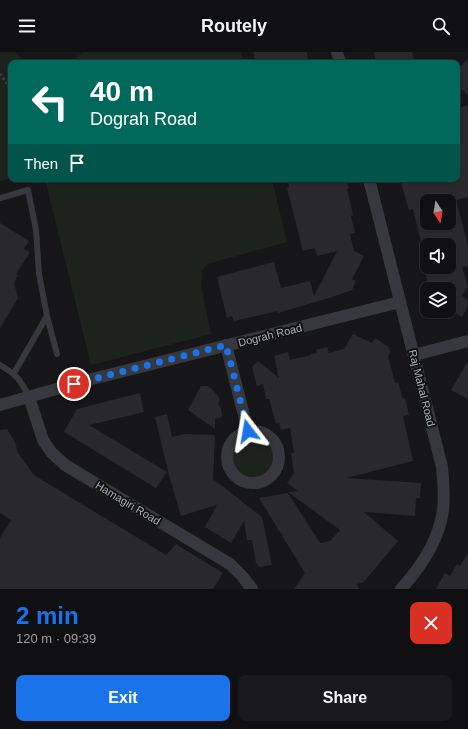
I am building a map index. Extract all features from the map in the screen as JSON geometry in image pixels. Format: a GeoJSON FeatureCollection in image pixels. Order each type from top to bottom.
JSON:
{"type":"FeatureCollection","features":[{"type":"Feature","properties":{"kind":"street","name":"Raj Mahal Road"},"geometry":{"type":"LineString","coordinates":[[370,182],[442,467],[443,510],[440,527],[425,559],[400,589]]}},
{"type":"Feature","properties":{"kind":"street","name":"Dograh Road"},"geometry":{"type":"LineString","coordinates":[[0,405],[88,380],[400,302]]}},
{"type":"Feature","properties":{"kind":"street"},"geometry":{"type":"LineString","coordinates":[[414,355],[468,341]]}},
{"type":"Feature","properties":{"kind":"street"},"geometry":{"type":"LineString","coordinates":[[226,345],[248,431]]}},
{"type":"Feature","properties":{"kind":"street","name":"Hamagiri Road"},"geometry":{"type":"LineString","coordinates":[[29,397],[43,440],[51,452],[65,465],[230,564],[252,589]]}},
{"type":"Feature","properties":{"kind":"street"},"geometry":{"type":"LineString","coordinates":[[248,431],[261,432],[272,439],[278,450],[279,457],[278,463],[272,475],[267,479],[254,483],[248,483],[236,477],[227,460],[227,454],[231,442],[236,437],[248,431]]}},
{"type":"Feature","properties":{"kind":"lane"},"geometry":{"type":"LineString","coordinates":[[0,198],[28,190],[36,230],[39,274],[47,316],[57,354]]}},
{"type":"Feature","properties":{"kind":"lane"},"geometry":{"type":"LineString","coordinates":[[14,372],[47,316]]}},
{"type":"Feature","properties":{"kind":"lane"},"geometry":{"type":"LineString","coordinates":[[0,365],[14,372],[19,378],[29,397]]}},
{"type":"Feature","properties":{"kind":"path"},"geometry":{"type":"LineString","coordinates":[[0,74],[8,85]]}},
{"type":"Feature","properties":{"kind":"shaded area"},"geometry":{"type":"Polygon","coordinates":[[[0,52],[15,52],[23,60],[8,60],[8,179],[0,181],[0,52]]]}},
{"type":"Feature","properties":{"kind":"shaded area"},"geometry":{"type":"Polygon","coordinates":[[[83,52],[241,52],[243,60],[71,60],[83,52]]]}},
{"type":"Feature","properties":{"kind":"shaded area"},"geometry":{"type":"Polygon","coordinates":[[[46,182],[273,182],[287,242],[207,264],[202,271],[201,286],[211,334],[91,365],[46,182]]]}},
{"type":"Feature","properties":{"kind":"shaded area"},"geometry":{"type":"Polygon","coordinates":[[[249,436],[257,436],[269,442],[275,454],[275,462],[269,474],[257,480],[249,480],[237,474],[231,462],[231,454],[237,442],[249,436]]]}},
{"type":"Feature","properties":{"kind":"building"},"geometry":{"type":"Polygon","coordinates":[[[253,52],[307,52],[308,59],[299,60],[255,60],[253,52]]]}},
{"type":"Feature","properties":{"kind":"building"},"geometry":{"type":"Polygon","coordinates":[[[374,52],[412,52],[414,60],[375,60],[374,52]]]}},
{"type":"Feature","properties":{"kind":"building"},"geometry":{"type":"Polygon","coordinates":[[[468,59],[468,95],[460,88],[460,67],[468,59]]]}},
{"type":"Feature","properties":{"kind":"building"},"geometry":{"type":"Polygon","coordinates":[[[468,105],[468,197],[456,200],[468,245],[468,266],[462,267],[468,286],[462,296],[468,300],[468,306],[462,317],[456,313],[456,282],[427,282],[426,274],[456,274],[456,238],[420,238],[413,209],[409,210],[401,182],[460,182],[460,107],[468,105]]]}},
{"type":"Feature","properties":{"kind":"building"},"geometry":{"type":"Polygon","coordinates":[[[288,182],[347,182],[353,215],[351,216],[355,233],[350,234],[354,251],[364,256],[352,279],[356,281],[352,290],[278,313],[278,311],[234,321],[232,316],[227,318],[217,277],[274,262],[281,288],[310,281],[314,296],[337,251],[317,256],[315,248],[303,251],[287,188],[289,187],[288,182]]]}},
{"type":"Feature","properties":{"kind":"building"},"geometry":{"type":"Polygon","coordinates":[[[0,223],[29,241],[24,249],[30,252],[16,274],[18,275],[14,283],[18,298],[0,328],[0,223]]]}},
{"type":"Feature","properties":{"kind":"building"},"geometry":{"type":"Polygon","coordinates":[[[353,334],[372,343],[375,338],[390,348],[389,350],[391,351],[388,356],[395,383],[398,382],[403,399],[405,398],[409,415],[403,416],[413,461],[346,478],[421,483],[420,498],[416,498],[415,516],[364,512],[398,541],[364,582],[357,584],[359,589],[294,589],[305,573],[259,498],[288,493],[320,543],[330,541],[340,530],[288,492],[298,491],[287,483],[294,473],[291,453],[294,453],[290,428],[281,430],[279,423],[276,424],[269,399],[266,399],[263,384],[257,386],[252,367],[258,361],[279,378],[274,356],[288,352],[290,360],[317,353],[316,350],[327,347],[329,353],[344,349],[353,334]]]}},
{"type":"Feature","properties":{"kind":"building"},"geometry":{"type":"Polygon","coordinates":[[[468,361],[468,399],[451,390],[468,361]]]}},
{"type":"Feature","properties":{"kind":"building"},"geometry":{"type":"Polygon","coordinates":[[[201,386],[208,386],[220,400],[218,404],[221,408],[222,417],[215,419],[215,429],[188,410],[201,386]]]}},
{"type":"Feature","properties":{"kind":"building"},"geometry":{"type":"Polygon","coordinates":[[[140,393],[144,412],[89,425],[167,472],[156,488],[64,432],[77,409],[140,393]]]}},
{"type":"Feature","properties":{"kind":"building"},"geometry":{"type":"Polygon","coordinates":[[[167,414],[172,437],[184,434],[215,435],[213,479],[262,517],[272,565],[259,567],[256,563],[252,540],[247,540],[244,521],[231,543],[205,527],[217,505],[181,516],[155,417],[167,414]]]}},
{"type":"Feature","properties":{"kind":"building"},"geometry":{"type":"Polygon","coordinates":[[[7,429],[15,442],[18,453],[34,475],[166,555],[176,544],[223,573],[213,589],[0,589],[0,538],[11,520],[0,513],[0,430],[7,429]]]}},
{"type":"Feature","properties":{"kind":"building"},"geometry":{"type":"Polygon","coordinates":[[[468,553],[468,589],[436,589],[445,573],[450,576],[457,564],[460,566],[468,553]]]}},
{"type":"Feature","properties":{"kind":"route"},"geometry":{"type":"LineString","coordinates":[[74,384],[226,345],[248,431]]}}]}
